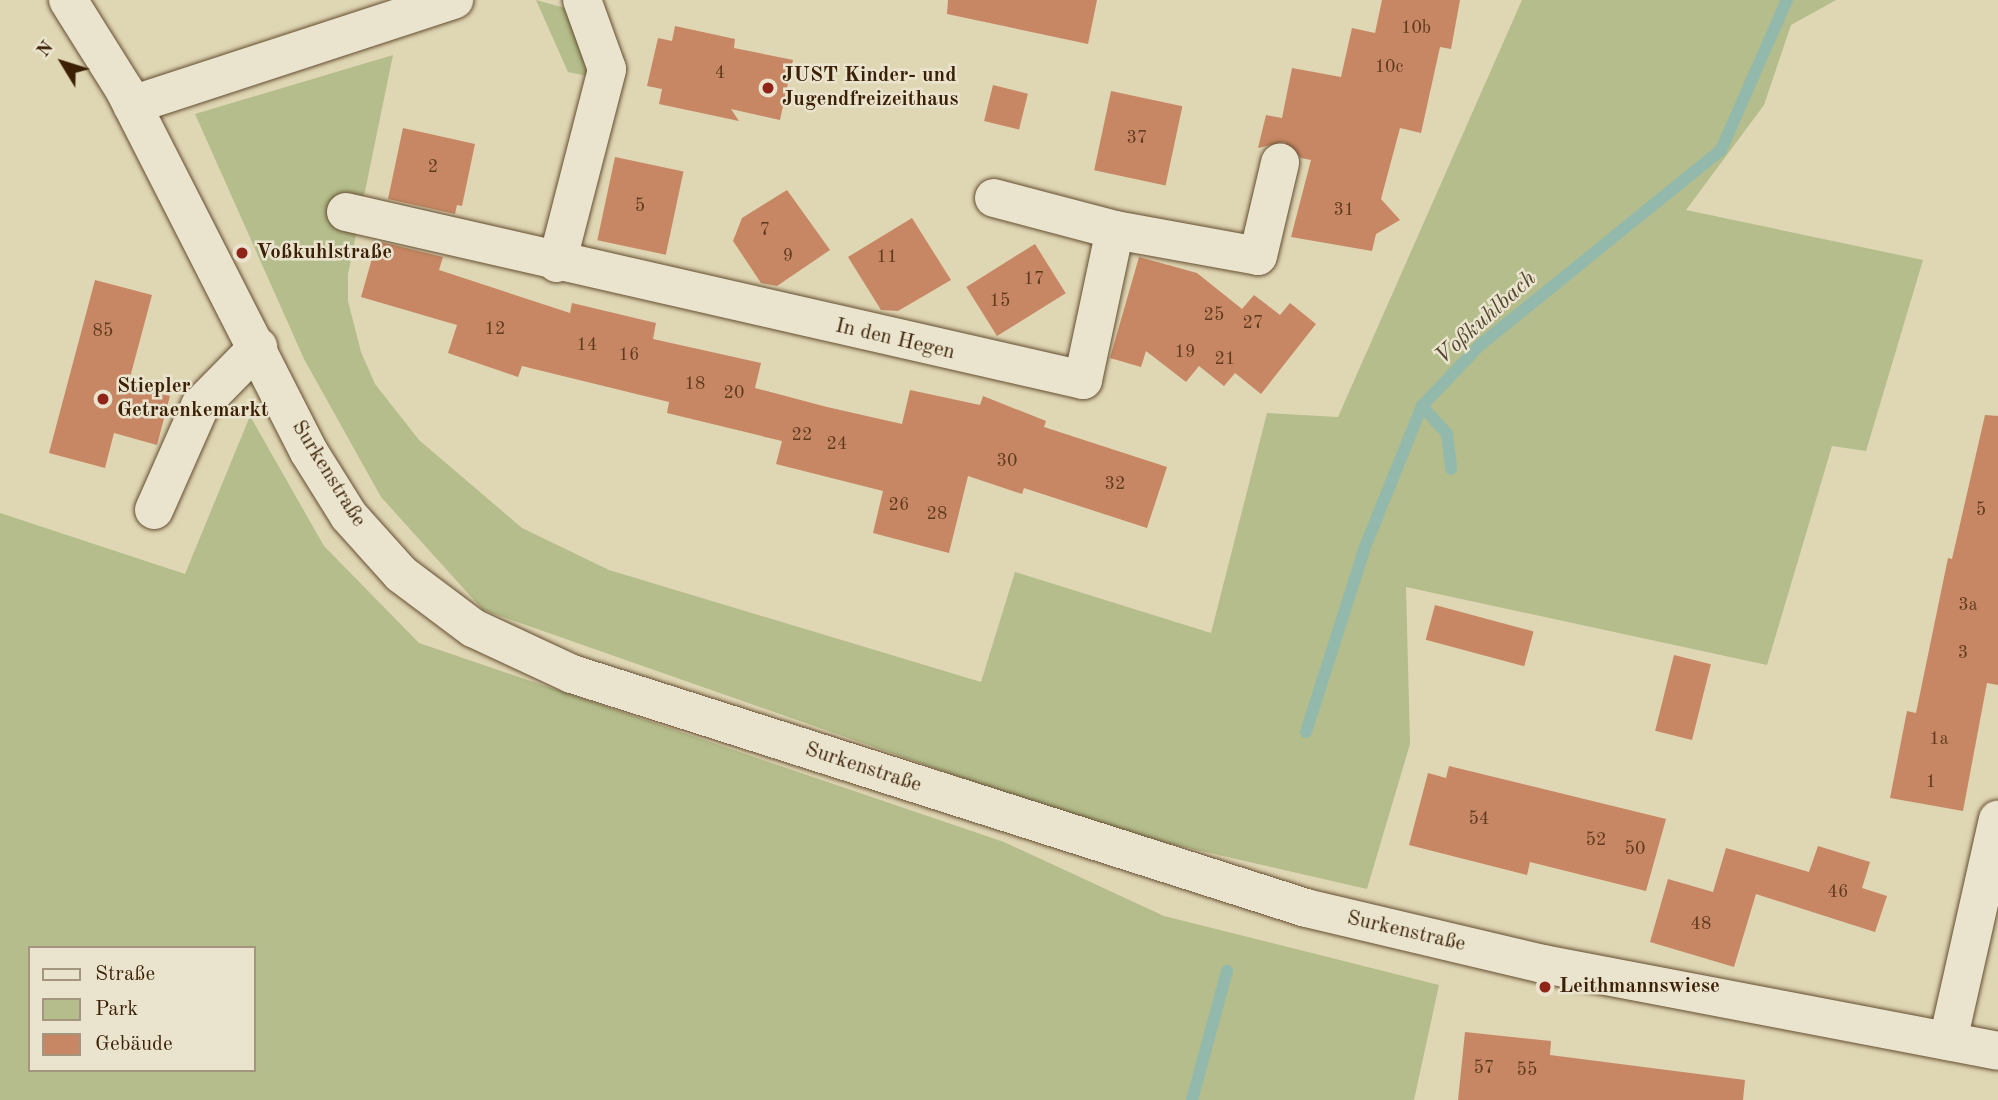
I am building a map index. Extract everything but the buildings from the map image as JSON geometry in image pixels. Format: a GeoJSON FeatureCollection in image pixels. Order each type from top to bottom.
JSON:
{"type":"FeatureCollection","features":[{"type":"Feature","properties":{"kind":"street","name":"Surkenstraße"},"geometry":{"type":"LineString","coordinates":[[68,0],[132,105],[258,347],[309,452],[349,516],[401,573],[473,628],[572,674],[1306,908],[1543,964],[1998,1051]]}},
{"type":"Feature","properties":{"kind":"street"},"geometry":{"type":"LineString","coordinates":[[132,105],[454,0]]}},
{"type":"Feature","properties":{"kind":"street"},"geometry":{"type":"LineString","coordinates":[[557,263],[607,69],[582,0]]}},
{"type":"Feature","properties":{"kind":"street"},"geometry":{"type":"LineString","coordinates":[[994,198],[1115,230],[1258,256],[1280,163]]}},
{"type":"Feature","properties":{"kind":"street","name":"In den Hegen"},"geometry":{"type":"LineString","coordinates":[[346,212],[557,263],[1083,380],[1115,230]]}},
{"type":"Feature","properties":{"kind":"street"},"geometry":{"type":"LineString","coordinates":[[153,510],[200,406],[258,347]]}},
{"type":"Feature","properties":{"kind":"street"},"geometry":{"type":"LineString","coordinates":[[1948,1041],[1998,820]]}},
{"type":"Feature","properties":{"kind":"green space"},"geometry":{"type":"Polygon","coordinates":[[[536,0],[576,11],[591,58],[587,76],[568,72],[536,0]]]}},
{"type":"Feature","properties":{"kind":"green space"},"geometry":{"type":"Polygon","coordinates":[[[1522,0],[1836,0],[1791,25],[1764,105],[1686,210],[1923,260],[1866,451],[1832,446],[1767,665],[1406,587],[1410,744],[1367,889],[1114,831],[483,610],[381,497],[304,359],[195,114],[393,55],[348,274],[348,301],[361,352],[375,384],[419,440],[522,528],[609,570],[981,682],[1015,572],[1211,633],[1267,413],[1338,417],[1522,0]]]}},
{"type":"Feature","properties":{"kind":"green space"},"geometry":{"type":"Polygon","coordinates":[[[250,416],[324,546],[419,643],[1004,842],[1164,916],[1439,985],[1414,1100],[0,1100],[0,513],[185,574],[250,416]]]}},
{"type":"Feature","properties":{"kind":"waterway","name":"Voßkuhlbach"},"geometry":{"type":"LineString","coordinates":[[1306,732],[1365,547],[1422,406],[1479,346],[1721,150],[1787,0]]}},
{"type":"Feature","properties":{"kind":"waterway"},"geometry":{"type":"LineString","coordinates":[[1422,406],[1447,434],[1451,469]]}},
{"type":"Feature","properties":{"kind":"waterway","name":"Voßkuhlbach"},"geometry":{"type":"LineString","coordinates":[[1192,1100],[1227,971]]}},
{"type":"Feature","properties":{"kind":"place","name":"JUST Kinder- und Jugendfreizeithaus"},"geometry":{"type":"Point","coordinates":[768,88]}},
{"type":"Feature","properties":{"kind":"place","name":"Voßkuhlstraße"},"geometry":{"type":"Point","coordinates":[242,253]}},
{"type":"Feature","properties":{"kind":"place","name":"Stiepler Getraenkemarkt"},"geometry":{"type":"Point","coordinates":[103,399]}},
{"type":"Feature","properties":{"kind":"place","name":"Leithmannswiese"},"geometry":{"type":"Point","coordinates":[1545,987]}}]}
